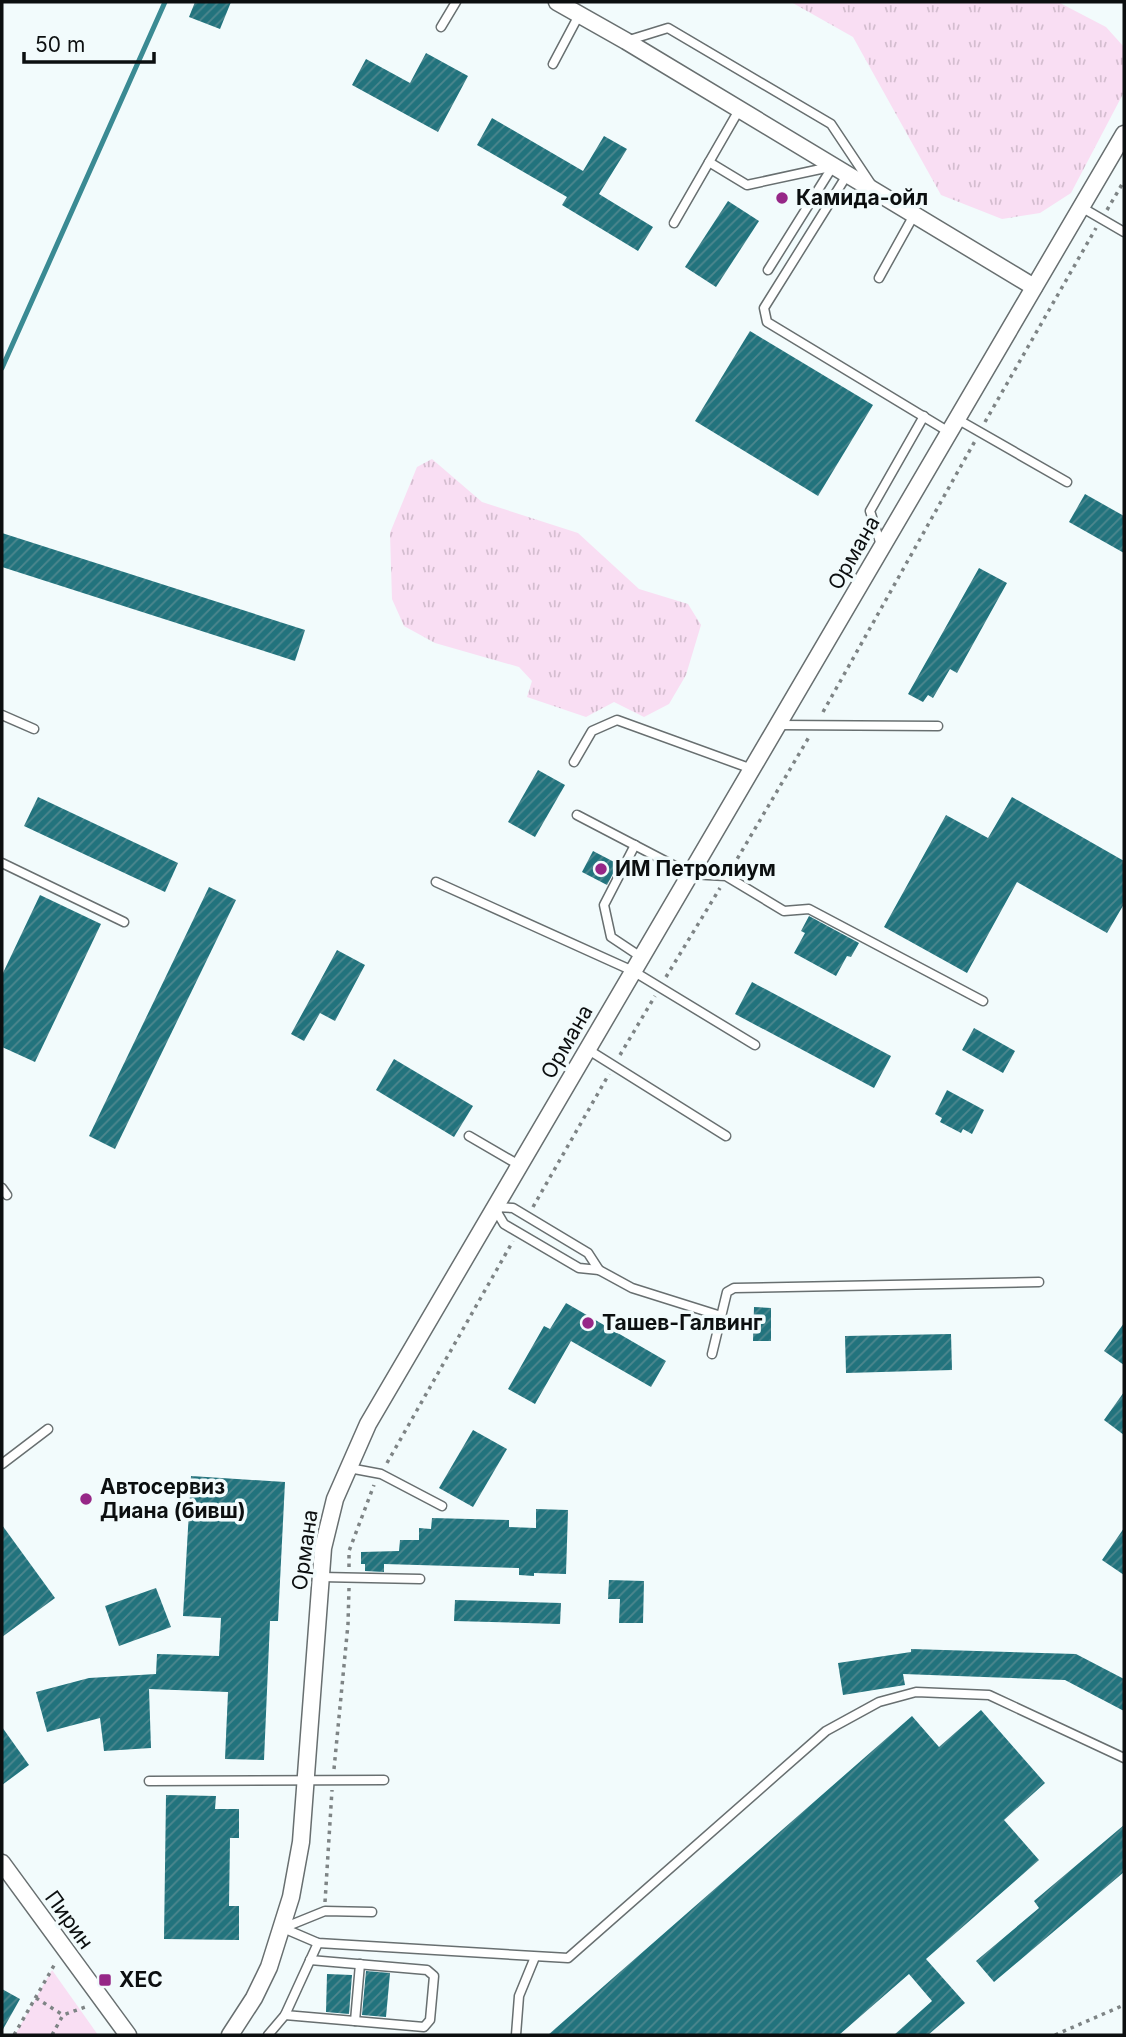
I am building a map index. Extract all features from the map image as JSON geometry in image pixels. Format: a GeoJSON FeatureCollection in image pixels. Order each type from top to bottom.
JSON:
{"type":"FeatureCollection","features":[{"type":"Feature","properties":{"kind":"street"},"geometry":{"type":"LineString","coordinates":[[557,2],[1034,288]]}},
{"type":"Feature","properties":{"kind":"street","name":"Ормана"},"geometry":{"type":"LineString","coordinates":[[230,2035],[264,1978],[292,1898],[301,1842],[321,1577],[328,1522],[368,1424],[1124,134]]}},
{"type":"Feature","properties":{"kind":"street","name":"Пирин"},"geometry":{"type":"LineString","coordinates":[[2,1863],[128,2035]]}},
{"type":"Feature","properties":{"kind":"lane"},"geometry":{"type":"LineString","coordinates":[[441,27],[456,2]]}},
{"type":"Feature","properties":{"kind":"lane"},"geometry":{"type":"LineString","coordinates":[[553,64],[579,15]]}},
{"type":"Feature","properties":{"kind":"lane"},"geometry":{"type":"LineString","coordinates":[[626,41],[668,28],[831,124],[877,193]]}},
{"type":"Feature","properties":{"kind":"lane"},"geometry":{"type":"LineString","coordinates":[[674,223],[739,110]]}},
{"type":"Feature","properties":{"kind":"lane"},"geometry":{"type":"LineString","coordinates":[[709,162],[747,185],[840,171]]}},
{"type":"Feature","properties":{"kind":"lane"},"geometry":{"type":"LineString","coordinates":[[768,270],[840,171]]}},
{"type":"Feature","properties":{"kind":"lane"},"geometry":{"type":"LineString","coordinates":[[840,171],[764,308],[766,322],[924,416],[980,432],[1067,482]]}},
{"type":"Feature","properties":{"kind":"lane"},"geometry":{"type":"LineString","coordinates":[[1081,207],[1124,232]]}},
{"type":"Feature","properties":{"kind":"lane"},"geometry":{"type":"LineString","coordinates":[[879,278],[914,215]]}},
{"type":"Feature","properties":{"kind":"lane"},"geometry":{"type":"LineString","coordinates":[[881,548],[870,511],[924,416]]}},
{"type":"Feature","properties":{"kind":"lane"},"geometry":{"type":"LineString","coordinates":[[2,715],[34,729]]}},
{"type":"Feature","properties":{"kind":"lane"},"geometry":{"type":"LineString","coordinates":[[574,762],[592,731],[617,720],[752,769]]}},
{"type":"Feature","properties":{"kind":"lane"},"geometry":{"type":"LineString","coordinates":[[777,725],[938,726]]}},
{"type":"Feature","properties":{"kind":"lane"},"geometry":{"type":"LineString","coordinates":[[577,815],[690,874],[726,876],[784,911],[809,909],[983,1001]]}},
{"type":"Feature","properties":{"kind":"lane"},"geometry":{"type":"LineString","coordinates":[[635,845],[604,905],[611,937],[660,988],[755,1045]]}},
{"type":"Feature","properties":{"kind":"lane"},"geometry":{"type":"LineString","coordinates":[[2,863],[124,922]]}},
{"type":"Feature","properties":{"kind":"lane"},"geometry":{"type":"LineString","coordinates":[[436,882],[637,964]]}},
{"type":"Feature","properties":{"kind":"lane"},"geometry":{"type":"LineString","coordinates":[[587,1049],[726,1136]]}},
{"type":"Feature","properties":{"kind":"lane"},"geometry":{"type":"LineString","coordinates":[[470,1136],[519,1165]]}},
{"type":"Feature","properties":{"kind":"lane"},"geometry":{"type":"LineString","coordinates":[[494,1207],[513,1208],[588,1253],[599,1270]]}},
{"type":"Feature","properties":{"kind":"lane"},"geometry":{"type":"LineString","coordinates":[[494,1207],[504,1224],[579,1268],[599,1270],[632,1289],[721,1316]]}},
{"type":"Feature","properties":{"kind":"lane"},"geometry":{"type":"LineString","coordinates":[[712,1354],[727,1293],[734,1289],[1039,1282]]}},
{"type":"Feature","properties":{"kind":"lane"},"geometry":{"type":"LineString","coordinates":[[2,1464],[48,1429]]}},
{"type":"Feature","properties":{"kind":"lane"},"geometry":{"type":"LineString","coordinates":[[348,1468],[381,1474],[442,1506]]}},
{"type":"Feature","properties":{"kind":"lane"},"geometry":{"type":"LineString","coordinates":[[321,1577],[420,1579]]}},
{"type":"Feature","properties":{"kind":"lane"},"geometry":{"type":"LineString","coordinates":[[283,1928],[318,1942],[568,1958],[826,1731],[879,1702],[916,1692],[989,1695],[1124,1758]]}},
{"type":"Feature","properties":{"kind":"lane"},"geometry":{"type":"LineString","coordinates":[[149,1781],[384,1780]]}},
{"type":"Feature","properties":{"kind":"lane"},"geometry":{"type":"LineString","coordinates":[[283,1928],[325,1911],[372,1912]]}},
{"type":"Feature","properties":{"kind":"lane"},"geometry":{"type":"LineString","coordinates":[[268,2035],[285,2015],[318,1942]]}},
{"type":"Feature","properties":{"kind":"lane"},"geometry":{"type":"LineString","coordinates":[[516,2035],[519,1996],[535,1957]]}},
{"type":"Feature","properties":{"kind":"lane"},"geometry":{"type":"LineString","coordinates":[[285,2015],[424,2027],[430,2020],[434,1976],[427,1970],[310,1960]]}},
{"type":"Feature","properties":{"kind":"lane"},"geometry":{"type":"LineString","coordinates":[[355,2021],[360,1964]]}},
{"type":"Feature","properties":{"kind":"path"},"geometry":{"type":"LineString","coordinates":[[528,1217],[816,725],[1124,181]]}},
{"type":"Feature","properties":{"kind":"path"},"geometry":{"type":"LineString","coordinates":[[349,1551],[370,1493],[519,1233]]}},
{"type":"Feature","properties":{"kind":"path"},"geometry":{"type":"LineString","coordinates":[[14,2035],[64,1948]]}},
{"type":"Feature","properties":{"kind":"path"},"geometry":{"type":"LineString","coordinates":[[36,1998],[63,2015]]}},
{"type":"Feature","properties":{"kind":"path"},"geometry":{"type":"LineString","coordinates":[[52,2035],[63,2015],[103,2001]]}},
{"type":"Feature","properties":{"kind":"path"},"geometry":{"type":"LineString","coordinates":[[1055,2035],[1124,2005]]}},
{"type":"Feature","properties":{"kind":"green space"},"geometry":{"type":"Polygon","coordinates":[[[791,2],[1058,2],[1106,27],[1124,47],[1124,92],[1071,193],[1040,213],[1002,219],[941,195],[853,37],[791,2]]]}},
{"type":"Feature","properties":{"kind":"green space"},"geometry":{"type":"Polygon","coordinates":[[[432,459],[482,502],[578,533],[639,589],[688,604],[701,625],[686,675],[669,704],[644,717],[614,702],[586,717],[527,697],[532,681],[519,667],[435,643],[404,626],[392,599],[390,533],[417,467],[432,459]]]}},
{"type":"Feature","properties":{"kind":"green space"},"geometry":{"type":"Polygon","coordinates":[[[52,1970],[98,2035],[15,2035],[52,1970]]]}},
{"type":"Feature","properties":{"kind":"building"},"geometry":{"type":"Polygon","coordinates":[[[195,2],[231,2],[220,29],[189,17],[195,2]]]}},
{"type":"Feature","properties":{"kind":"building"},"geometry":{"type":"Polygon","coordinates":[[[426,53],[468,76],[438,132],[352,85],[366,59],[410,83],[426,53]]]}},
{"type":"Feature","properties":{"kind":"building"},"geometry":{"type":"Polygon","coordinates":[[[492,118],[583,171],[604,136],[627,149],[599,194],[653,227],[638,251],[562,205],[567,197],[477,145],[492,118]]]}},
{"type":"Feature","properties":{"kind":"building"},"geometry":{"type":"Polygon","coordinates":[[[728,201],[759,221],[716,287],[685,267],[728,201]]]}},
{"type":"Feature","properties":{"kind":"building"},"geometry":{"type":"Polygon","coordinates":[[[750,331],[873,405],[818,496],[695,421],[750,331]]]}},
{"type":"Feature","properties":{"kind":"building"},"geometry":{"type":"Polygon","coordinates":[[[1085,494],[1124,516],[1124,553],[1069,522],[1085,494]]]}},
{"type":"Feature","properties":{"kind":"building"},"geometry":{"type":"Polygon","coordinates":[[[2,533],[305,630],[295,661],[2,567],[2,533]]]}},
{"type":"Feature","properties":{"kind":"building"},"geometry":{"type":"Polygon","coordinates":[[[979,568],[1007,583],[957,673],[950,669],[933,698],[928,695],[923,702],[908,694],[979,568]]]}},
{"type":"Feature","properties":{"kind":"building"},"geometry":{"type":"Polygon","coordinates":[[[538,770],[565,785],[535,837],[508,822],[538,770]]]}},
{"type":"Feature","properties":{"kind":"building"},"geometry":{"type":"Polygon","coordinates":[[[38,797],[178,863],[165,892],[24,826],[38,797]]]}},
{"type":"Feature","properties":{"kind":"building"},"geometry":{"type":"Polygon","coordinates":[[[1012,797],[1124,861],[1124,904],[1107,933],[1017,882],[967,973],[884,927],[946,815],[988,838],[1012,797]]]}},
{"type":"Feature","properties":{"kind":"building"},"geometry":{"type":"Polygon","coordinates":[[[593,851],[618,864],[607,885],[582,872],[593,851]]]}},
{"type":"Feature","properties":{"kind":"building"},"geometry":{"type":"Polygon","coordinates":[[[209,887],[236,900],[115,1149],[89,1136],[209,887]]]}},
{"type":"Feature","properties":{"kind":"building"},"geometry":{"type":"Polygon","coordinates":[[[40,895],[101,924],[35,1062],[2,1047],[2,975],[40,895]]]}},
{"type":"Feature","properties":{"kind":"building"},"geometry":{"type":"Polygon","coordinates":[[[809,916],[859,943],[851,957],[847,956],[836,976],[794,953],[805,933],[801,931],[809,916]]]}},
{"type":"Feature","properties":{"kind":"building"},"geometry":{"type":"Polygon","coordinates":[[[337,950],[365,965],[335,1021],[320,1013],[304,1041],[291,1034],[337,950]]]}},
{"type":"Feature","properties":{"kind":"building"},"geometry":{"type":"Polygon","coordinates":[[[752,982],[891,1056],[874,1088],[735,1014],[752,982]]]}},
{"type":"Feature","properties":{"kind":"building"},"geometry":{"type":"Polygon","coordinates":[[[974,1028],[1015,1051],[1003,1073],[962,1050],[974,1028]]]}},
{"type":"Feature","properties":{"kind":"building"},"geometry":{"type":"Polygon","coordinates":[[[394,1059],[473,1106],[454,1137],[376,1090],[394,1059]]]}},
{"type":"Feature","properties":{"kind":"building"},"geometry":{"type":"Polygon","coordinates":[[[947,1090],[984,1110],[972,1134],[963,1129],[961,1133],[940,1122],[942,1118],[935,1114],[947,1090]]]}},
{"type":"Feature","properties":{"kind":"building"},"geometry":{"type":"Polygon","coordinates":[[[566,1303],[666,1361],[651,1387],[571,1341],[535,1404],[508,1389],[544,1326],[550,1329],[566,1303]]]}},
{"type":"Feature","properties":{"kind":"building"},"geometry":{"type":"Polygon","coordinates":[[[754,1307],[771,1308],[771,1341],[753,1341],[754,1307]]]}},
{"type":"Feature","properties":{"kind":"building"},"geometry":{"type":"Polygon","coordinates":[[[1124,1323],[1124,1365],[1104,1351],[1124,1323]]]}},
{"type":"Feature","properties":{"kind":"building"},"geometry":{"type":"Polygon","coordinates":[[[951,1334],[952,1370],[846,1373],[845,1336],[951,1334]]]}},
{"type":"Feature","properties":{"kind":"building"},"geometry":{"type":"Polygon","coordinates":[[[1124,1392],[1124,1435],[1104,1420],[1124,1392]]]}},
{"type":"Feature","properties":{"kind":"building"},"geometry":{"type":"Polygon","coordinates":[[[473,1430],[507,1449],[473,1507],[439,1488],[473,1430]]]}},
{"type":"Feature","properties":{"kind":"building"},"geometry":{"type":"Polygon","coordinates":[[[191,1476],[285,1482],[278,1621],[270,1621],[264,1760],[225,1759],[228,1692],[149,1689],[151,1748],[104,1751],[100,1718],[47,1732],[36,1692],[89,1678],[156,1674],[157,1654],[219,1656],[221,1618],[183,1616],[191,1476]]]}},
{"type":"Feature","properties":{"kind":"building"},"geometry":{"type":"Polygon","coordinates":[[[536,1509],[568,1510],[566,1574],[534,1573],[534,1576],[519,1575],[519,1568],[384,1564],[384,1572],[365,1571],[365,1564],[361,1564],[361,1552],[399,1551],[400,1540],[419,1540],[419,1528],[431,1529],[432,1518],[509,1520],[509,1527],[536,1528],[536,1509]]]}},
{"type":"Feature","properties":{"kind":"building"},"geometry":{"type":"Polygon","coordinates":[[[2,1525],[55,1598],[2,1637],[2,1525]]]}},
{"type":"Feature","properties":{"kind":"building"},"geometry":{"type":"Polygon","coordinates":[[[1124,1528],[1124,1575],[1102,1560],[1124,1528]]]}},
{"type":"Feature","properties":{"kind":"building"},"geometry":{"type":"Polygon","coordinates":[[[609,1580],[644,1581],[643,1623],[619,1623],[620,1599],[608,1599],[609,1580]]]}},
{"type":"Feature","properties":{"kind":"building"},"geometry":{"type":"Polygon","coordinates":[[[156,1588],[171,1627],[119,1646],[105,1606],[156,1588]]]}},
{"type":"Feature","properties":{"kind":"building"},"geometry":{"type":"Polygon","coordinates":[[[455,1600],[561,1603],[560,1624],[454,1621],[455,1600]]]}},
{"type":"Feature","properties":{"kind":"building"},"geometry":{"type":"Polygon","coordinates":[[[911,1649],[1076,1654],[1124,1679],[1124,1711],[1065,1680],[903,1674],[905,1685],[843,1695],[838,1663],[911,1652],[911,1649]]]}},
{"type":"Feature","properties":{"kind":"building"},"geometry":{"type":"Polygon","coordinates":[[[981,1710],[1045,1783],[1004,1820],[1039,1860],[926,1959],[965,2003],[928,2035],[894,2035],[932,2001],[909,1974],[839,2035],[548,2035],[912,1716],[939,1747],[981,1710]]]}},
{"type":"Feature","properties":{"kind":"building"},"geometry":{"type":"Polygon","coordinates":[[[2,1727],[29,1765],[2,1785],[2,1727]]]}},
{"type":"Feature","properties":{"kind":"building"},"geometry":{"type":"Polygon","coordinates":[[[166,1795],[216,1796],[215,1809],[239,1809],[239,1838],[230,1838],[229,1906],[239,1906],[239,1940],[164,1939],[166,1795]]]}},
{"type":"Feature","properties":{"kind":"building"},"geometry":{"type":"Polygon","coordinates":[[[1124,1825],[1124,1872],[994,1982],[976,1961],[1039,1908],[1034,1901],[1124,1825]]]}},
{"type":"Feature","properties":{"kind":"building"},"geometry":{"type":"Polygon","coordinates":[[[366,1971],[390,1973],[386,2017],[362,2015],[366,1971]]]}},
{"type":"Feature","properties":{"kind":"building"},"geometry":{"type":"Polygon","coordinates":[[[327,1974],[352,1975],[349,2014],[326,2012],[327,1974]]]}},
{"type":"Feature","properties":{"kind":"building"},"geometry":{"type":"Polygon","coordinates":[[[2,1989],[20,1999],[2,2031],[2,1989]]]}},
{"type":"Feature","properties":{"kind":"waterway"},"geometry":{"type":"LineString","coordinates":[[2,368],[165,2]]}},
{"type":"Feature","properties":{"kind":"place","name":"Камида-ойл"},"geometry":{"type":"Point","coordinates":[782,198]}},
{"type":"Feature","properties":{"kind":"place","name":"ИМ Петролиум"},"geometry":{"type":"Point","coordinates":[601,869]}},
{"type":"Feature","properties":{"kind":"place","name":"Ташев-Галвинг"},"geometry":{"type":"Point","coordinates":[588,1323]}},
{"type":"Feature","properties":{"kind":"place","name":"Автосервиз Диана (бивш)"},"geometry":{"type":"Point","coordinates":[86,1499]}},
{"type":"Feature","properties":{"kind":"place","name":"ХЕС"},"geometry":{"type":"Point","coordinates":[105,1980]}}]}
